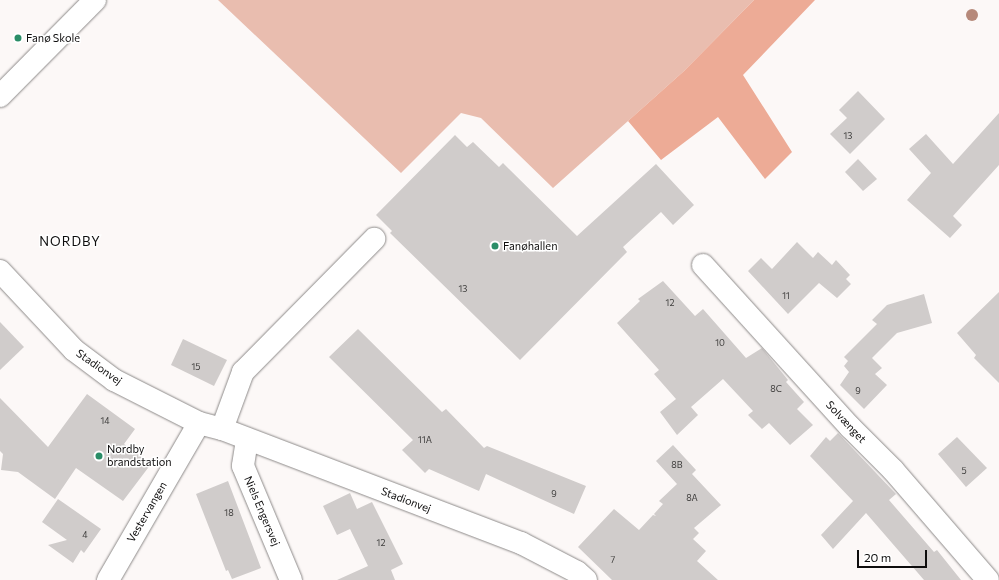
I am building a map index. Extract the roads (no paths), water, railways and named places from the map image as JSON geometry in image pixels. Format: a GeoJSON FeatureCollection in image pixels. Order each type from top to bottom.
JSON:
{"type":"FeatureCollection","features":[{"type":"Feature","properties":{"kind":"street"},"geometry":{"type":"LineString","coordinates":[[0,96],[95,0]]}},
{"type":"Feature","properties":{"kind":"street"},"geometry":{"type":"LineString","coordinates":[[222,429],[243,372],[374,239]]}},
{"type":"Feature","properties":{"kind":"street","name":"Solvænget"},"geometry":{"type":"LineString","coordinates":[[703,265],[850,427],[894,470],[988,580]]}},
{"type":"Feature","properties":{"kind":"street","name":"Stadionvej"},"geometry":{"type":"LineString","coordinates":[[0,271],[74,350],[114,380],[199,423],[222,429],[247,440],[521,543],[577,572],[586,580]]}},
{"type":"Feature","properties":{"kind":"street","name":"Vestervangen"},"geometry":{"type":"LineString","coordinates":[[108,580],[199,423]]}},
{"type":"Feature","properties":{"kind":"street","name":"Niels Engersvej"},"geometry":{"type":"LineString","coordinates":[[247,440],[244,466],[291,580]]}},
{"type":"Feature","properties":{"kind":"place","name":"Fanø Skole"},"geometry":{"type":"Point","coordinates":[18,38]}},
{"type":"Feature","properties":{"kind":"place","name":"Fanøhallen"},"geometry":{"type":"Point","coordinates":[495,246]}},
{"type":"Feature","properties":{"kind":"place","name":"Nordby brandstation"},"geometry":{"type":"Point","coordinates":[99,456]}},
{"type":"Feature","properties":{"kind":"district","name":"NORDBY"},"geometry":{"type":"Point","coordinates":[70,241]}}]}
